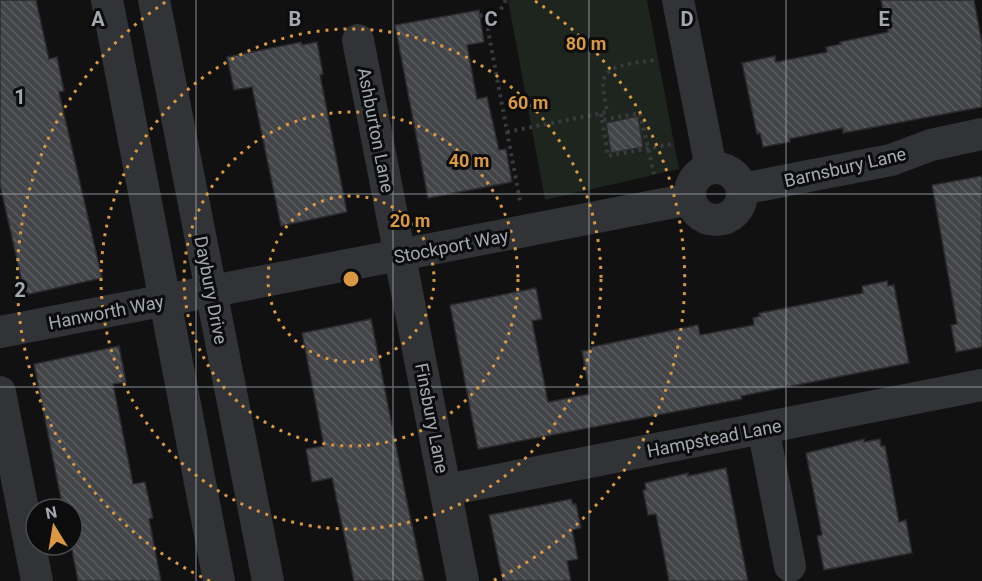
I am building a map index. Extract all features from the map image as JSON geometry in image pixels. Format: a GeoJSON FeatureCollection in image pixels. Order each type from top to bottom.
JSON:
{"type":"FeatureCollection","features":[{"type":"Feature","properties":{"kind":"street"},"geometry":{"type":"LineString","coordinates":[[107,0],[219,581]]}},
{"type":"Feature","properties":{"kind":"street","name":"Daybury Drive"},"geometry":{"type":"LineString","coordinates":[[154,0],[268,581]]}},
{"type":"Feature","properties":{"kind":"street"},"geometry":{"type":"LineString","coordinates":[[678,0],[711,168]]}},
{"type":"Feature","properties":{"kind":"street","name":"Ashburton Lane"},"geometry":{"type":"LineString","coordinates":[[358,40],[400,256]]}},
{"type":"Feature","properties":{"kind":"street","name":"Barnsbury Lane"},"geometry":{"type":"LineString","coordinates":[[742,189],[891,160],[932,145],[982,134]]}},
{"type":"Feature","properties":{"kind":"street"},"geometry":{"type":"LineString","coordinates":[[711,168],[727,170],[739,182],[742,189],[742,201],[736,211],[727,218],[715,220],[704,218],[695,210],[690,200],[692,183],[696,177],[711,168]]}},
{"type":"Feature","properties":{"kind":"street","name":"Stockport Way"},"geometry":{"type":"LineString","coordinates":[[211,292],[690,200]]}},
{"type":"Feature","properties":{"kind":"street","name":"Finsbury Lane"},"geometry":{"type":"LineString","coordinates":[[400,256],[464,581]]}},
{"type":"Feature","properties":{"kind":"street","name":"Hanworth Way"},"geometry":{"type":"LineString","coordinates":[[0,332],[211,292]]}},
{"type":"Feature","properties":{"kind":"street","name":"Hampstead Lane"},"geometry":{"type":"LineString","coordinates":[[446,490],[982,386]]}},
{"type":"Feature","properties":{"kind":"street"},"geometry":{"type":"LineString","coordinates":[[0,392],[37,581]]}},
{"type":"Feature","properties":{"kind":"street"},"geometry":{"type":"LineString","coordinates":[[763,428],[790,566]]}},
{"type":"Feature","properties":{"kind":"path"},"geometry":{"type":"LineString","coordinates":[[480,16],[500,11],[506,0]]}},
{"type":"Feature","properties":{"kind":"path"},"geometry":{"type":"LineString","coordinates":[[494,14],[488,30],[520,201]]}},
{"type":"Feature","properties":{"kind":"path"},"geometry":{"type":"LineString","coordinates":[[507,132],[608,112],[603,84],[604,76],[611,69],[654,60]]}},
{"type":"Feature","properties":{"kind":"path"},"geometry":{"type":"LineString","coordinates":[[602,120],[640,113],[654,174]]}},
{"type":"Feature","properties":{"kind":"path"},"geometry":{"type":"LineString","coordinates":[[601,114],[608,156],[672,144]]}},
{"type":"Feature","properties":{"kind":"shaded area"},"geometry":{"type":"Polygon","coordinates":[[[508,0],[647,0],[679,169],[545,200],[508,0]]]}},
{"type":"Feature","properties":{"kind":"building"},"geometry":{"type":"Polygon","coordinates":[[[0,0],[36,0],[49,59],[57,57],[64,91],[59,92],[102,278],[25,295],[0,185],[0,0]]]}},
{"type":"Feature","properties":{"kind":"building"},"geometry":{"type":"Polygon","coordinates":[[[881,0],[974,0],[982,43],[982,107],[843,133],[843,128],[763,147],[760,133],[757,134],[742,63],[775,56],[776,62],[827,52],[826,47],[841,44],[840,42],[888,32],[881,0]]]}},
{"type":"Feature","properties":{"kind":"building"},"geometry":{"type":"Polygon","coordinates":[[[479,10],[484,42],[467,45],[477,99],[487,97],[499,150],[506,149],[512,182],[428,198],[395,25],[479,10]]]}},
{"type":"Feature","properties":{"kind":"building"},"geometry":{"type":"Polygon","coordinates":[[[301,42],[302,45],[317,42],[323,74],[320,75],[347,212],[281,226],[252,87],[234,90],[227,57],[301,42]]]}},
{"type":"Feature","properties":{"kind":"building"},"geometry":{"type":"Polygon","coordinates":[[[638,116],[643,147],[611,153],[606,123],[638,116]]]}},
{"type":"Feature","properties":{"kind":"building"},"geometry":{"type":"Polygon","coordinates":[[[982,176],[982,347],[956,352],[951,325],[957,324],[932,185],[982,176]]]}},
{"type":"Feature","properties":{"kind":"building"},"geometry":{"type":"Polygon","coordinates":[[[887,281],[888,286],[894,285],[909,363],[741,396],[742,399],[478,449],[450,305],[536,288],[542,319],[532,321],[548,402],[590,394],[582,351],[591,350],[591,347],[698,325],[700,335],[754,325],[753,318],[760,316],[759,313],[863,293],[862,286],[887,281]]]}},
{"type":"Feature","properties":{"kind":"building"},"geometry":{"type":"Polygon","coordinates":[[[371,319],[424,581],[354,581],[332,478],[312,482],[306,449],[324,446],[302,333],[371,319]]]}},
{"type":"Feature","properties":{"kind":"building"},"geometry":{"type":"Polygon","coordinates":[[[119,346],[126,382],[113,384],[133,484],[145,482],[153,518],[149,519],[161,581],[78,581],[73,557],[84,557],[84,497],[61,497],[34,364],[119,346]]]}},
{"type":"Feature","properties":{"kind":"building"},"geometry":{"type":"Polygon","coordinates":[[[864,439],[864,442],[880,439],[881,446],[885,446],[899,522],[906,520],[912,553],[824,570],[817,536],[822,535],[806,453],[864,439]]]}},
{"type":"Feature","properties":{"kind":"building"},"geometry":{"type":"Polygon","coordinates":[[[726,468],[748,581],[669,581],[656,514],[648,515],[643,490],[646,490],[645,483],[688,473],[688,476],[726,468]]]}},
{"type":"Feature","properties":{"kind":"building"},"geometry":{"type":"Polygon","coordinates":[[[571,499],[573,504],[576,504],[581,528],[572,530],[578,559],[567,561],[571,581],[503,581],[489,515],[571,499]]]}}]}
